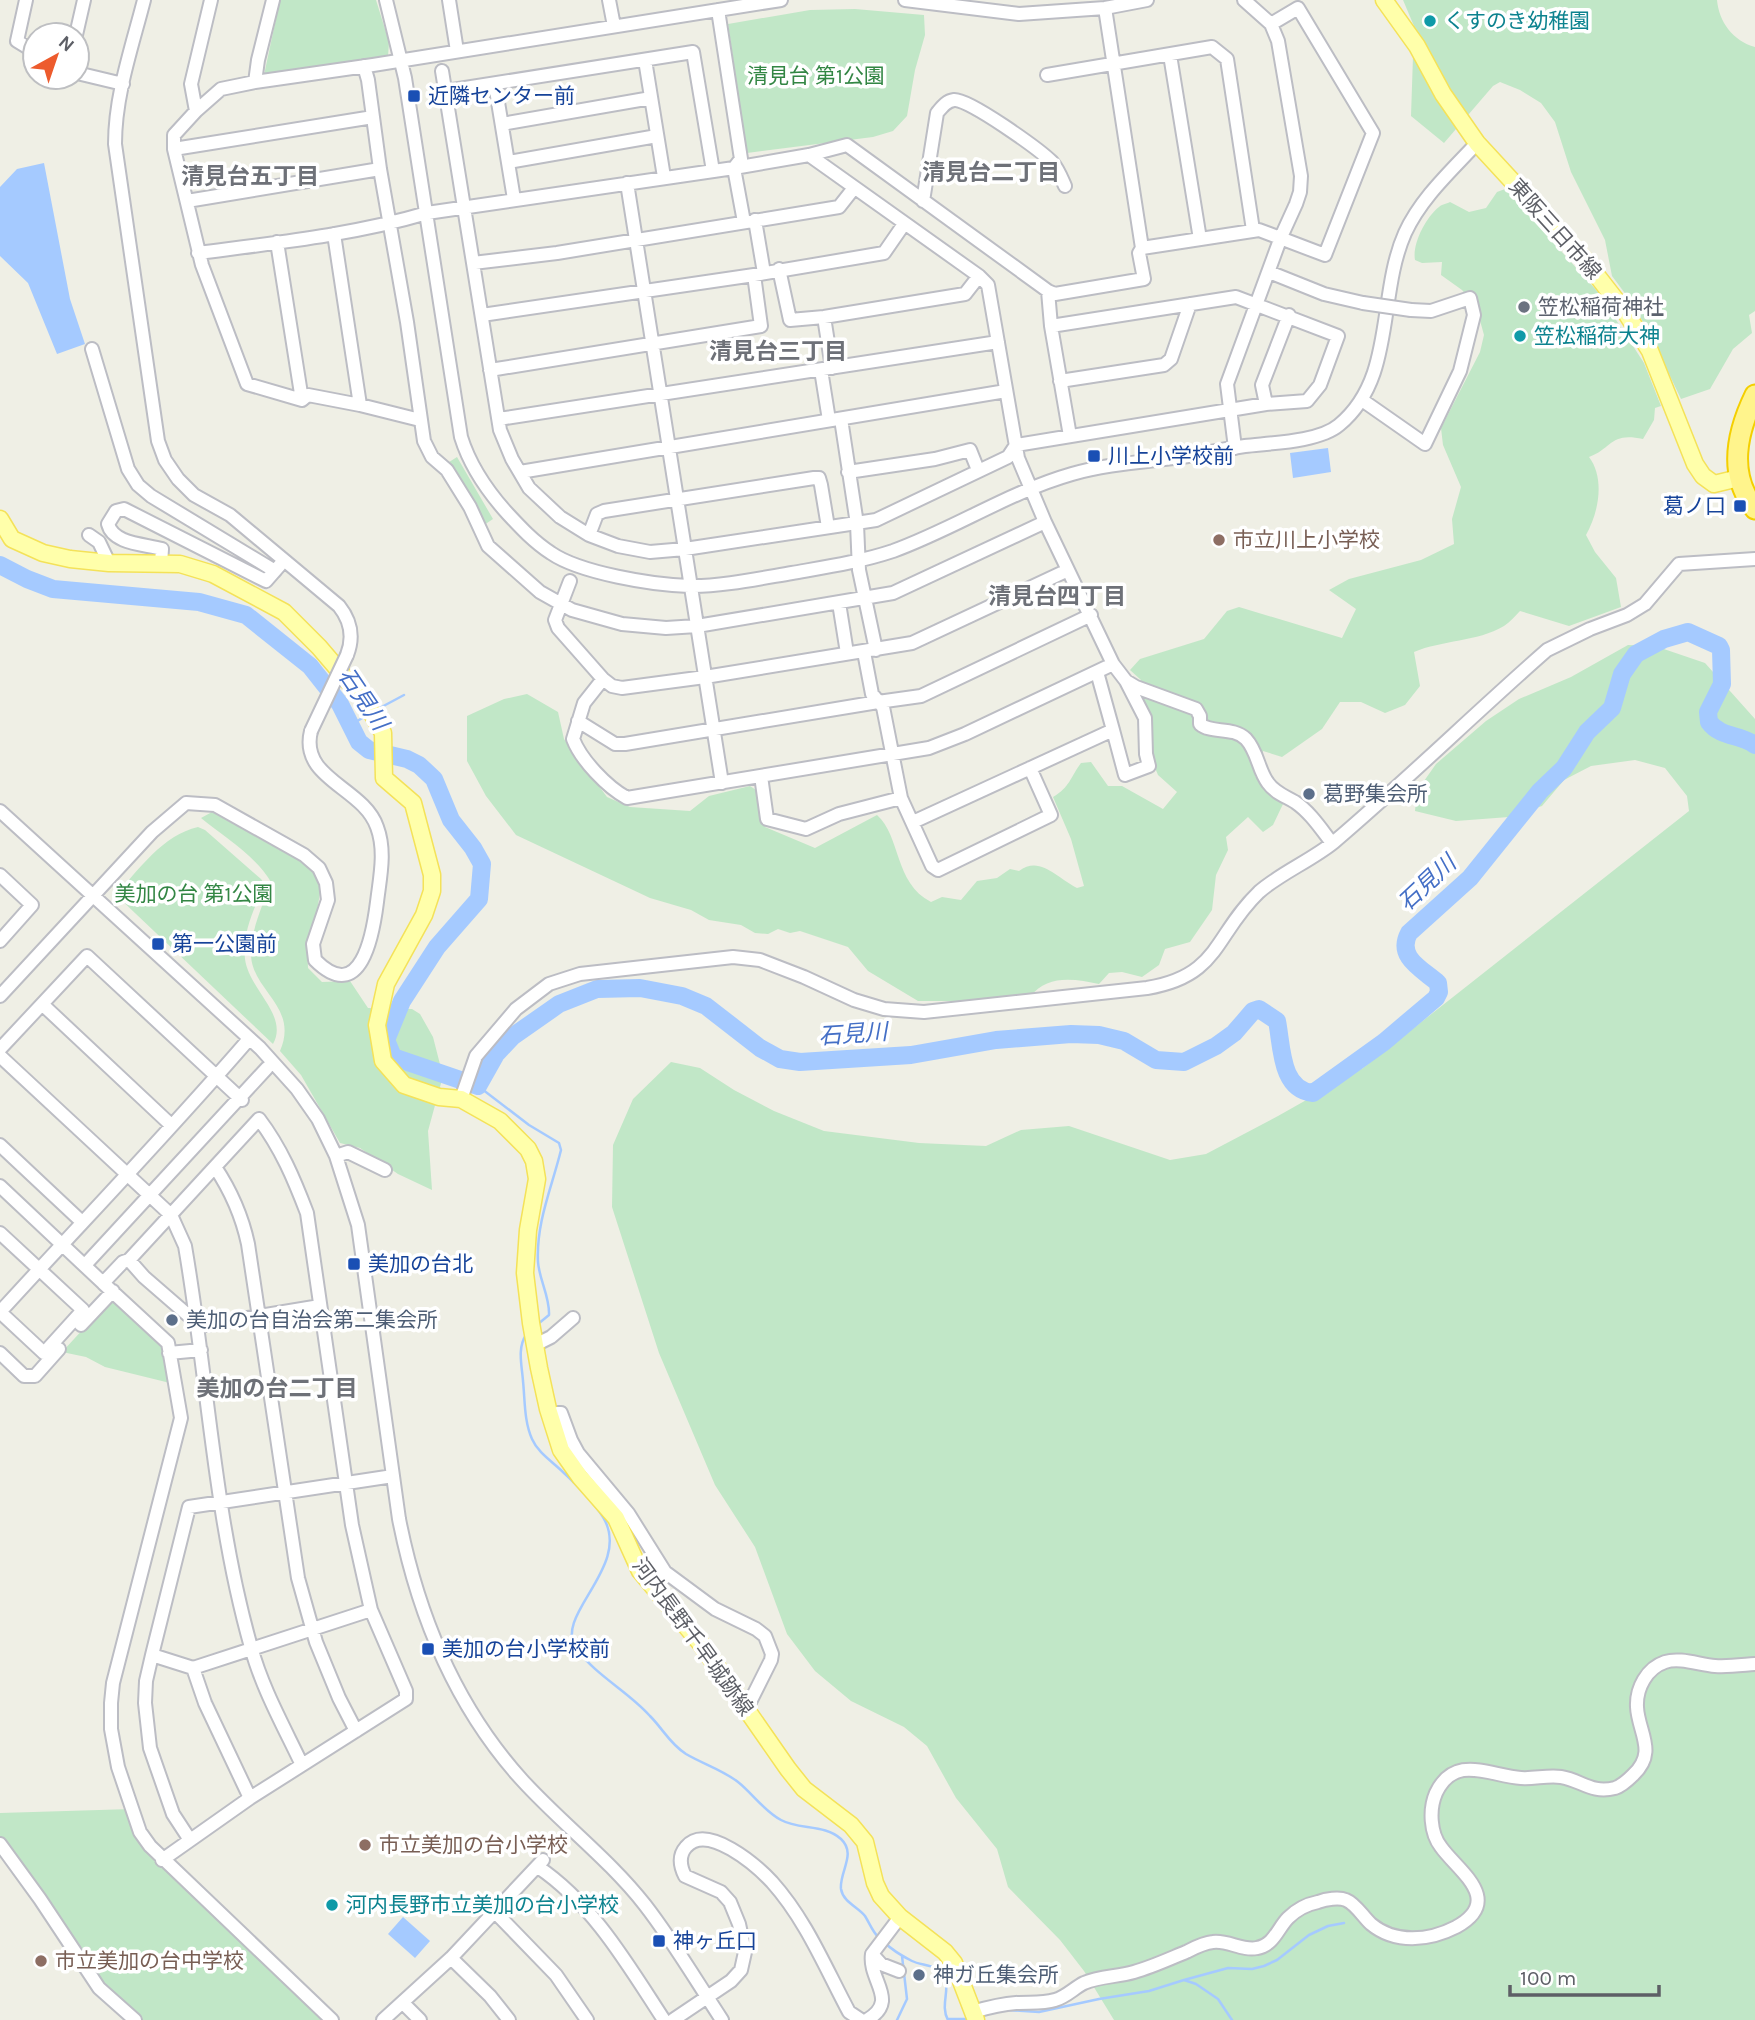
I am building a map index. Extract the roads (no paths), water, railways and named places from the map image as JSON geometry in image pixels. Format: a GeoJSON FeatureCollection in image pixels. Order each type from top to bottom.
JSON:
{"type":"FeatureCollection","features":[{"type":"Feature","properties":{"kind":"highway"},"geometry":{"type":"LineString","coordinates":[[1755,395],[1745,417],[1737,447],[1739,478],[1755,509]]}},
{"type":"Feature","properties":{"kind":"main road","name":"東阪三日市線"},"geometry":{"type":"LineString","coordinates":[[1384,0],[1417,46],[1443,94],[1477,143],[1584,259],[1626,313],[1650,351],[1695,464],[1703,476],[1714,484],[1739,478]]}},
{"type":"Feature","properties":{"kind":"main road","name":"河内長野千早城跡線"},"geometry":{"type":"LineString","coordinates":[[0,519],[12,539],[27,548],[69,559],[108,563],[180,564],[213,574],[284,612],[319,647],[360,695],[383,733],[384,778],[413,803],[432,875],[432,891],[424,915],[386,984],[377,1026],[383,1061],[404,1085],[439,1097],[461,1099],[500,1121],[528,1149],[534,1160],[537,1179],[528,1230],[526,1273],[533,1335],[548,1409],[561,1450],[616,1518],[640,1570],[728,1680],[746,1710],[804,1789],[851,1825],[865,1842],[875,1883],[898,1920],[945,1952],[954,1963],[974,2016]]}},
{"type":"Feature","properties":{"kind":"street"},"geometry":{"type":"LineString","coordinates":[[21,21],[26,0]]}},
{"type":"Feature","properties":{"kind":"street"},"geometry":{"type":"LineString","coordinates":[[80,21],[85,0]]}},
{"type":"Feature","properties":{"kind":"street"},"geometry":{"type":"LineString","coordinates":[[0,996],[152,832],[187,803],[215,805],[304,855],[319,868],[326,883],[328,900],[313,944],[315,960],[332,973],[343,974],[354,970],[363,962],[370,943],[383,851],[377,825],[366,808],[319,768],[311,758],[308,744],[311,731],[348,655],[352,633],[346,614],[332,599],[230,515],[194,495],[178,480],[165,460],[158,441],[115,123],[144,0]]}},
{"type":"Feature","properties":{"kind":"street"},"geometry":{"type":"LineString","coordinates":[[196,111],[191,84],[211,0]]}},
{"type":"Feature","properties":{"kind":"street"},"geometry":{"type":"LineString","coordinates":[[255,82],[273,0]]}},
{"type":"Feature","properties":{"kind":"street"},"geometry":{"type":"LineString","coordinates":[[386,0],[401,59],[461,437],[479,478],[528,536],[553,555],[608,575],[690,586],[859,562],[926,538],[1032,488],[1072,474],[1325,434],[1342,423],[1362,400],[1371,383],[1398,252],[1405,233],[1433,190],[1477,143]]}},
{"type":"Feature","properties":{"kind":"street"},"geometry":{"type":"LineString","coordinates":[[449,0],[457,51]]}},
{"type":"Feature","properties":{"kind":"street"},"geometry":{"type":"LineString","coordinates":[[609,0],[614,26]]}},
{"type":"Feature","properties":{"kind":"street"},"geometry":{"type":"LineString","coordinates":[[302,400],[247,384],[198,253],[174,149],[174,135],[221,89],[781,0]]}},
{"type":"Feature","properties":{"kind":"street"},"geometry":{"type":"LineString","coordinates":[[905,0],[1018,14],[1105,8],[1147,0]]}},
{"type":"Feature","properties":{"kind":"street"},"geometry":{"type":"LineString","coordinates":[[1018,14],[1020,0]]}},
{"type":"Feature","properties":{"kind":"street"},"geometry":{"type":"LineString","coordinates":[[1235,448],[1227,384],[1300,192],[1301,176],[1282,58],[1271,24],[1244,0]]}},
{"type":"Feature","properties":{"kind":"street"},"geometry":{"type":"LineString","coordinates":[[198,253],[334,234],[390,223],[427,212],[734,168],[809,155],[847,145],[1048,291],[1055,294],[1144,279],[1139,253],[1142,248],[1105,8]]}},
{"type":"Feature","properties":{"kind":"street"},"geometry":{"type":"LineString","coordinates":[[1142,248],[1259,230],[1325,255],[1373,133],[1298,8],[1271,24]]}},
{"type":"Feature","properties":{"kind":"street"},"geometry":{"type":"LineString","coordinates":[[718,10],[741,159],[734,168]]}},
{"type":"Feature","properties":{"kind":"street"},"geometry":{"type":"LineString","coordinates":[[21,23],[17,41],[21,43]]}},
{"type":"Feature","properties":{"kind":"street"},"geometry":{"type":"LineString","coordinates":[[1047,75],[1212,47],[1227,59],[1253,230]]}},
{"type":"Feature","properties":{"kind":"street"},"geometry":{"type":"LineString","coordinates":[[446,91],[693,52],[713,171]]}},
{"type":"Feature","properties":{"kind":"street"},"geometry":{"type":"LineString","coordinates":[[1170,55],[1200,239]]}},
{"type":"Feature","properties":{"kind":"street"},"geometry":{"type":"LineString","coordinates":[[645,60],[664,177]]}},
{"type":"Feature","properties":{"kind":"street"},"geometry":{"type":"LineString","coordinates":[[363,66],[368,80],[424,441],[432,457],[447,470],[470,507],[488,546],[527,583],[560,606],[622,624],[666,628],[697,626],[839,603],[893,593],[1045,522]]}},
{"type":"Feature","properties":{"kind":"street"},"geometry":{"type":"LineString","coordinates":[[442,72],[490,370],[499,419],[512,460],[529,488],[541,500],[560,517],[589,535],[618,546],[650,552],[685,550],[876,520],[1008,457],[1016,445],[1266,404],[1307,401],[1320,384],[1338,336],[1289,315],[1236,297],[1051,326]]}},
{"type":"Feature","properties":{"kind":"street"},"geometry":{"type":"LineString","coordinates":[[91,76],[123,84]]}},
{"type":"Feature","properties":{"kind":"street"},"geometry":{"type":"LineString","coordinates":[[495,83],[514,199]]}},
{"type":"Feature","properties":{"kind":"street"},"geometry":{"type":"LineString","coordinates":[[502,124],[650,98]]}},
{"type":"Feature","properties":{"kind":"street"},"geometry":{"type":"LineString","coordinates":[[923,201],[937,113],[944,103],[955,100],[972,105],[1043,154],[1054,164],[1065,186]]}},
{"type":"Feature","properties":{"kind":"street"},"geometry":{"type":"LineString","coordinates":[[174,149],[373,117]]}},
{"type":"Feature","properties":{"kind":"street"},"geometry":{"type":"LineString","coordinates":[[508,162],[657,136]]}},
{"type":"Feature","properties":{"kind":"street"},"geometry":{"type":"LineString","coordinates":[[809,155],[988,285],[1018,458],[1045,522],[1113,664],[1126,681],[1145,718],[1149,766],[1125,775],[1097,672]]}},
{"type":"Feature","properties":{"kind":"street"},"geometry":{"type":"LineString","coordinates":[[490,370],[761,326],[759,274],[749,221],[734,168]]}},
{"type":"Feature","properties":{"kind":"street"},"geometry":{"type":"LineString","coordinates":[[187,201],[380,169]]}},
{"type":"Feature","properties":{"kind":"street"},"geometry":{"type":"LineString","coordinates":[[627,183],[722,783]]}},
{"type":"Feature","properties":{"kind":"street"},"geometry":{"type":"LineString","coordinates":[[473,263],[557,253],[839,207],[854,188]]}},
{"type":"Feature","properties":{"kind":"street"},"geometry":{"type":"LineString","coordinates":[[482,315],[884,253],[904,224]]}},
{"type":"Feature","properties":{"kind":"street"},"geometry":{"type":"LineString","coordinates":[[334,234],[360,405]]}},
{"type":"Feature","properties":{"kind":"street"},"geometry":{"type":"LineString","coordinates":[[277,242],[302,400]]}},
{"type":"Feature","properties":{"kind":"street"},"geometry":{"type":"LineString","coordinates":[[779,269],[790,320],[965,294],[979,276]]}},
{"type":"Feature","properties":{"kind":"street"},"geometry":{"type":"LineString","coordinates":[[1269,272],[1324,294],[1411,310],[1431,311],[1470,299],[1474,315],[1460,371],[1425,444],[1362,400]]}},
{"type":"Feature","properties":{"kind":"street"},"geometry":{"type":"LineString","coordinates":[[1048,291],[1051,326],[1070,436]]}},
{"type":"Feature","properties":{"kind":"street"},"geometry":{"type":"LineString","coordinates":[[1060,381],[1164,365],[1171,359],[1190,304]]}},
{"type":"Feature","properties":{"kind":"street"},"geometry":{"type":"LineString","coordinates":[[1266,404],[1262,385],[1289,315]]}},
{"type":"Feature","properties":{"kind":"street"},"geometry":{"type":"LineString","coordinates":[[824,317],[826,369],[857,524],[872,694],[883,707],[901,798],[932,866],[939,870],[1051,815],[1030,768]]}},
{"type":"Feature","properties":{"kind":"street"},"geometry":{"type":"LineString","coordinates":[[499,419],[998,342]]}},
{"type":"Feature","properties":{"kind":"street"},"geometry":{"type":"LineString","coordinates":[[92,349],[128,469],[138,485],[171,509],[275,571]]}},
{"type":"Feature","properties":{"kind":"street"},"geometry":{"type":"LineString","coordinates":[[520,472],[1006,391]]}},
{"type":"Feature","properties":{"kind":"street"},"geometry":{"type":"LineString","coordinates":[[302,400],[308,395],[420,420]]}},
{"type":"Feature","properties":{"kind":"street"},"geometry":{"type":"LineString","coordinates":[[848,472],[935,459],[970,450],[978,470]]}},
{"type":"Feature","properties":{"kind":"street"},"geometry":{"type":"LineString","coordinates":[[589,535],[597,513],[819,478],[828,527]]}},
{"type":"Feature","properties":{"kind":"street"},"geometry":{"type":"LineString","coordinates":[[161,563],[162,549],[117,538],[110,532],[108,524],[116,511],[124,509],[266,581],[285,560]]}},
{"type":"Feature","properties":{"kind":"street"},"geometry":{"type":"LineString","coordinates":[[89,535],[99,542],[108,563]]}},
{"type":"Feature","properties":{"kind":"street"},"geometry":{"type":"LineString","coordinates":[[461,1099],[476,1056],[516,1009],[549,984],[592,972],[733,957],[760,960],[854,1000],[884,1009],[924,1012],[1161,986],[1179,980],[1211,957],[1240,913],[1261,891],[1332,843],[1547,650],[1627,615],[1645,604],[1679,564],[1755,559]]}},
{"type":"Feature","properties":{"kind":"street"},"geometry":{"type":"LineString","coordinates":[[570,581],[555,620],[558,628],[603,679],[622,688],[912,643],[1068,570]]}},
{"type":"Feature","properties":{"kind":"street"},"geometry":{"type":"LineString","coordinates":[[839,603],[847,653]]}},
{"type":"Feature","properties":{"kind":"street"},"geometry":{"type":"LineString","coordinates":[[578,721],[615,744],[625,744],[920,696],[1091,615]]}},
{"type":"Feature","properties":{"kind":"street"},"geometry":{"type":"LineString","coordinates":[[603,679],[584,703],[573,739],[578,752],[627,798],[929,748],[965,734],[1113,664]]}},
{"type":"Feature","properties":{"kind":"street"},"geometry":{"type":"LineString","coordinates":[[1126,681],[1196,709],[1200,724],[1205,729],[1228,731],[1245,739],[1258,756],[1268,783],[1275,791],[1309,814],[1332,843]]}},
{"type":"Feature","properties":{"kind":"street"},"geometry":{"type":"LineString","coordinates":[[913,822],[1113,730]]}},
{"type":"Feature","properties":{"kind":"street"},"geometry":{"type":"LineString","coordinates":[[761,776],[767,819],[806,829],[839,814],[901,798]]}},
{"type":"Feature","properties":{"kind":"street"},"geometry":{"type":"LineString","coordinates":[[0,811],[274,1062],[318,1119],[337,1156],[358,1226],[408,1564],[438,1653],[485,1732],[521,1779],[590,1845],[644,1905],[722,2020]]}},
{"type":"Feature","properties":{"kind":"street"},"geometry":{"type":"LineString","coordinates":[[0,875],[32,905],[0,941]]}},
{"type":"Feature","properties":{"kind":"street"},"geometry":{"type":"LineString","coordinates":[[0,1049],[87,956],[241,1099]]}},
{"type":"Feature","properties":{"kind":"street"},"geometry":{"type":"LineString","coordinates":[[42,1004],[172,1125]]}},
{"type":"Feature","properties":{"kind":"street"},"geometry":{"type":"LineString","coordinates":[[0,1233],[40,1268],[83,1310],[44,1353],[0,1312],[40,1268],[82,1222],[217,1077],[249,1039]]}},
{"type":"Feature","properties":{"kind":"street"},"geometry":{"type":"LineString","coordinates":[[0,1056],[171,1215],[185,1246],[235,1580],[251,1649],[302,1765]]}},
{"type":"Feature","properties":{"kind":"street"},"geometry":{"type":"LineString","coordinates":[[85,1265],[267,1068]]}},
{"type":"Feature","properties":{"kind":"street"},"geometry":{"type":"LineString","coordinates":[[0,1353],[24,1376],[35,1376],[108,1287],[124,1262],[129,1260],[171,1215],[258,1117],[274,1138],[290,1169],[307,1213],[352,1525],[371,1610],[406,1691],[406,1699],[250,1798],[162,1860]]}},
{"type":"Feature","properties":{"kind":"street"},"geometry":{"type":"LineString","coordinates":[[0,1145],[82,1222]]}},
{"type":"Feature","properties":{"kind":"street"},"geometry":{"type":"LineString","coordinates":[[337,1156],[348,1152],[357,1154],[385,1170]]}},
{"type":"Feature","properties":{"kind":"street"},"geometry":{"type":"LineString","coordinates":[[215,1167],[227,1185],[244,1226],[260,1316],[298,1578],[312,1628],[339,1698],[356,1731]]}},
{"type":"Feature","properties":{"kind":"street"},"geometry":{"type":"LineString","coordinates":[[0,1186],[168,1342],[181,1418],[113,1683],[111,1703],[111,1729],[118,1767],[140,1832],[162,1860],[332,2020]]}},
{"type":"Feature","properties":{"kind":"street"},"geometry":{"type":"LineString","coordinates":[[129,1260],[197,1324],[205,1325],[320,1306]]}},
{"type":"Feature","properties":{"kind":"street"},"geometry":{"type":"LineString","coordinates":[[533,1335],[551,1337],[573,1318]]}},
{"type":"Feature","properties":{"kind":"street"},"geometry":{"type":"LineString","coordinates":[[169,1353],[201,1350]]}},
{"type":"Feature","properties":{"kind":"street"},"geometry":{"type":"LineString","coordinates":[[561,1450],[564,1438],[558,1413],[561,1413],[570,1440],[578,1453],[628,1513],[665,1572],[715,1609],[765,1636],[772,1654],[771,1660],[746,1710]]}},
{"type":"Feature","properties":{"kind":"street"},"geometry":{"type":"LineString","coordinates":[[190,1840],[173,1814],[150,1748],[145,1703],[146,1681],[152,1654],[189,1507],[393,1476]]}},
{"type":"Feature","properties":{"kind":"street"},"geometry":{"type":"LineString","coordinates":[[152,1654],[193,1668],[371,1610]]}},
{"type":"Feature","properties":{"kind":"street"},"geometry":{"type":"LineString","coordinates":[[974,2016],[1015,2003],[1048,2003],[1095,1979],[1132,1973],[1213,1941],[1258,1948],[1271,1941],[1288,1918],[1326,1900],[1347,1900],[1371,1924],[1400,1938],[1421,1938],[1444,1933],[1471,1915],[1476,1904],[1476,1891],[1470,1878],[1434,1836],[1432,1808],[1436,1793],[1446,1779],[1457,1771],[1469,1768],[1522,1778],[1559,1776],[1588,1788],[1618,1787],[1640,1768],[1645,1755],[1646,1742],[1637,1708],[1639,1689],[1655,1667],[1669,1661],[1718,1666],[1755,1664]]}},
{"type":"Feature","properties":{"kind":"street"},"geometry":{"type":"LineString","coordinates":[[193,1668],[205,1703],[250,1798]]}},
{"type":"Feature","properties":{"kind":"street"},"geometry":{"type":"LineString","coordinates":[[673,2020],[731,1982],[741,1970],[745,1952],[739,1924],[730,1902],[721,1892],[685,1876],[680,1866],[681,1853],[689,1843],[701,1839],[731,1849],[772,1882],[796,1912],[849,2012],[861,2020]]}},
{"type":"Feature","properties":{"kind":"street"},"geometry":{"type":"LineString","coordinates":[[0,1844],[99,1988],[135,2020]]}},
{"type":"Feature","properties":{"kind":"street"},"geometry":{"type":"LineString","coordinates":[[383,2020],[451,1958],[541,1864],[597,1923],[664,2020]]}},
{"type":"Feature","properties":{"kind":"street"},"geometry":{"type":"LineString","coordinates":[[495,1912],[556,1975],[587,2020]]}},
{"type":"Feature","properties":{"kind":"street"},"geometry":{"type":"LineString","coordinates":[[867,2020],[878,2014],[882,2006],[883,1994],[871,1961],[874,1949],[898,1920]]}},
{"type":"Feature","properties":{"kind":"street"},"geometry":{"type":"LineString","coordinates":[[874,1949],[881,1964],[899,1971]]}},
{"type":"Feature","properties":{"kind":"street"},"geometry":{"type":"LineString","coordinates":[[451,1958],[490,1996],[509,2020]]}},
{"type":"Feature","properties":{"kind":"street"},"geometry":{"type":"LineString","coordinates":[[403,2003],[420,2020]]}},
{"type":"Feature","properties":{"kind":"water"},"geometry":{"type":"Polygon","coordinates":[[[44,163],[70,299],[85,344],[57,354],[28,283],[0,256],[0,187],[17,169],[44,163]]]}},
{"type":"Feature","properties":{"kind":"water"},"geometry":{"type":"Polygon","coordinates":[[[1328,448],[1331,472],[1293,478],[1290,453],[1328,448]]]}},
{"type":"Feature","properties":{"kind":"water"},"geometry":{"type":"Polygon","coordinates":[[[403,1917],[430,1941],[415,1958],[388,1934],[403,1917]]]}},
{"type":"Feature","properties":{"kind":"waterway","name":"石見川"},"geometry":{"type":"LineString","coordinates":[[0,565],[53,589],[199,602],[246,615],[310,666],[340,704],[359,742],[369,750],[407,759],[419,765],[434,779],[451,820],[482,864],[479,899],[437,947],[402,1001],[386,1040],[393,1057],[478,1086],[496,1054],[512,1037],[559,1004],[597,989],[640,988],[682,996],[706,1006],[760,1048],[780,1059],[800,1062],[911,1055],[996,1040],[1071,1034],[1099,1035],[1124,1041],[1156,1060],[1184,1062],[1216,1046],[1234,1033],[1253,1011],[1259,1009],[1277,1021],[1288,1075],[1302,1090],[1313,1093],[1384,1042],[1436,998],[1439,992],[1438,983],[1408,956],[1406,941],[1409,933],[1470,878],[1540,791],[1564,768],[1587,732],[1612,708],[1622,674],[1636,654],[1664,639],[1688,632],[1719,646],[1722,684],[1708,712],[1709,722],[1719,731],[1755,745]]}},
{"type":"Feature","properties":{"kind":"waterway"},"geometry":{"type":"LineString","coordinates":[[376,710],[404,695]]}},
{"type":"Feature","properties":{"kind":"waterway"},"geometry":{"type":"LineString","coordinates":[[351,725],[367,715]]}},
{"type":"Feature","properties":{"kind":"waterway"},"geometry":{"type":"LineString","coordinates":[[478,1086],[529,1125],[559,1143],[561,1150],[539,1233],[538,1262],[549,1315],[538,1324]]}},
{"type":"Feature","properties":{"kind":"waterway"},"geometry":{"type":"LineString","coordinates":[[526,1335],[521,1357],[529,1432],[542,1453],[574,1482],[595,1506],[610,1535],[608,1554],[602,1571],[575,1620],[572,1635],[576,1648],[593,1667],[641,1707],[680,1750],[732,1778],[781,1820],[827,1831],[841,1839],[846,1845],[848,1857],[841,1883],[842,1894],[865,1916],[879,1938]]}},
{"type":"Feature","properties":{"kind":"waterway"},"geometry":{"type":"LineString","coordinates":[[1184,1980],[1228,1968],[1252,1969],[1264,1966],[1277,1960],[1309,1935],[1328,1926],[1344,1923]]}},
{"type":"Feature","properties":{"kind":"waterway"},"geometry":{"type":"LineString","coordinates":[[884,1942],[908,1959],[942,1973],[946,1982],[945,2009],[948,2020]]}},
{"type":"Feature","properties":{"kind":"waterway"},"geometry":{"type":"LineString","coordinates":[[897,2020],[907,1999],[902,1956]]}},
{"type":"Feature","properties":{"kind":"waterway"},"geometry":{"type":"LineString","coordinates":[[1008,2010],[1039,2012],[1149,1991],[1184,1980],[1196,1984],[1218,1999],[1232,2020]]}},
{"type":"Feature","properties":{"kind":"waterway"},"geometry":{"type":"LineString","coordinates":[[949,2019],[970,2019]]}},
{"type":"Feature","properties":{"kind":"place","name":"くすのき幼稚園"},"geometry":{"type":"Point","coordinates":[1430,21]}},
{"type":"Feature","properties":{"kind":"place","name":"近隣センター前"},"geometry":{"type":"Point","coordinates":[414,96]}},
{"type":"Feature","properties":{"kind":"place","name":"笠松稲荷神社"},"geometry":{"type":"Point","coordinates":[1524,307]}},
{"type":"Feature","properties":{"kind":"place","name":"笠松稲荷大神"},"geometry":{"type":"Point","coordinates":[1520,336]}},
{"type":"Feature","properties":{"kind":"place","name":"川上小学校前"},"geometry":{"type":"Point","coordinates":[1094,456]}},
{"type":"Feature","properties":{"kind":"place","name":"葛ノ口"},"geometry":{"type":"Point","coordinates":[1740,506]}},
{"type":"Feature","properties":{"kind":"place","name":"市立川上小学校"},"geometry":{"type":"Point","coordinates":[1219,540]}},
{"type":"Feature","properties":{"kind":"place","name":"葛野集会所"},"geometry":{"type":"Point","coordinates":[1309,794]}},
{"type":"Feature","properties":{"kind":"place","name":"第一公園前"},"geometry":{"type":"Point","coordinates":[158,944]}},
{"type":"Feature","properties":{"kind":"place","name":"美加の台北"},"geometry":{"type":"Point","coordinates":[354,1264]}},
{"type":"Feature","properties":{"kind":"place","name":"美加の台自治会第二集会所"},"geometry":{"type":"Point","coordinates":[172,1320]}},
{"type":"Feature","properties":{"kind":"place","name":"美加の台小学校前"},"geometry":{"type":"Point","coordinates":[428,1649]}},
{"type":"Feature","properties":{"kind":"place","name":"市立美加の台小学校"},"geometry":{"type":"Point","coordinates":[365,1845]}},
{"type":"Feature","properties":{"kind":"place","name":"河内長野市立美加の台小学校"},"geometry":{"type":"Point","coordinates":[332,1905]}},
{"type":"Feature","properties":{"kind":"place","name":"神ヶ丘口"},"geometry":{"type":"Point","coordinates":[659,1941]}},
{"type":"Feature","properties":{"kind":"place","name":"市立美加の台中学校"},"geometry":{"type":"Point","coordinates":[41,1961]}},
{"type":"Feature","properties":{"kind":"place","name":"神ガ丘集会所"},"geometry":{"type":"Point","coordinates":[919,1975]}},
{"type":"Feature","properties":{"kind":"district","name":"清見台二丁目"},"geometry":{"type":"Point","coordinates":[991,172]}},
{"type":"Feature","properties":{"kind":"district","name":"清見台五丁目"},"geometry":{"type":"Point","coordinates":[250,176]}},
{"type":"Feature","properties":{"kind":"district","name":"清見台三丁目"},"geometry":{"type":"Point","coordinates":[778,351]}},
{"type":"Feature","properties":{"kind":"district","name":"清見台四丁目"},"geometry":{"type":"Point","coordinates":[1057,596]}},
{"type":"Feature","properties":{"kind":"district","name":"美加の台二丁目"},"geometry":{"type":"Point","coordinates":[277,1388]}},
{"type":"Feature","properties":{"kind":"park label","name":"清見台 第1公園"},"geometry":{"type":"Point","coordinates":[816,76]}},
{"type":"Feature","properties":{"kind":"park label","name":"美加の台 第1公園"},"geometry":{"type":"Point","coordinates":[194,894]}}]}
